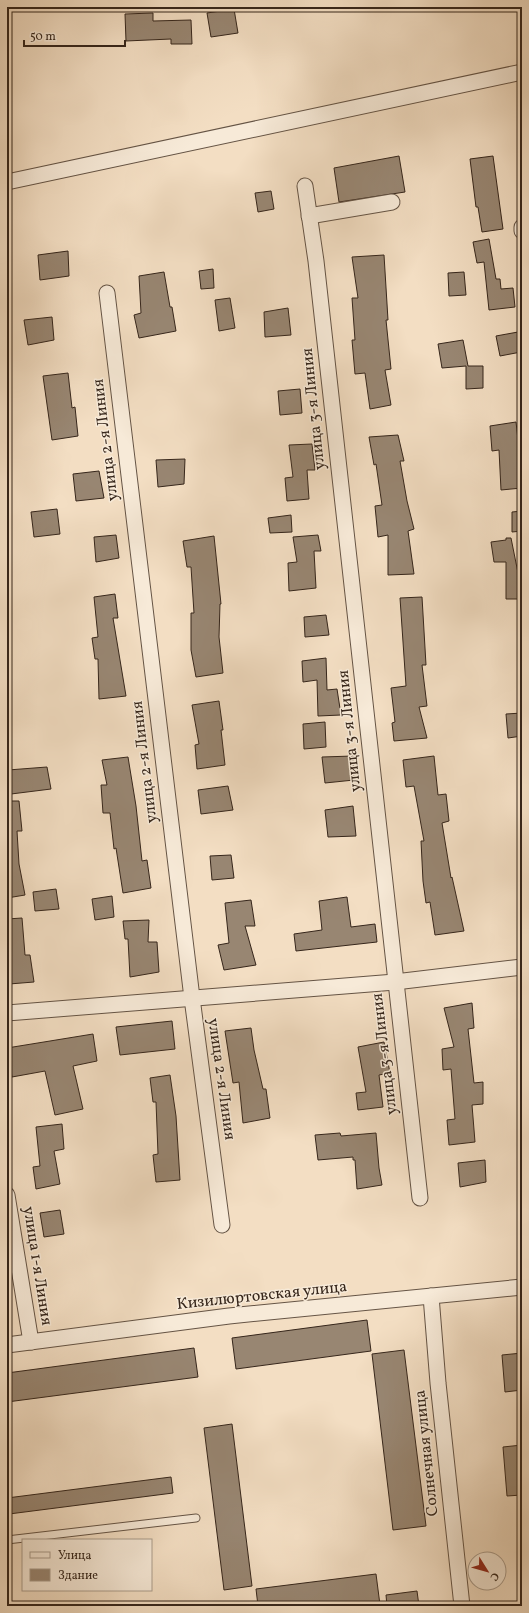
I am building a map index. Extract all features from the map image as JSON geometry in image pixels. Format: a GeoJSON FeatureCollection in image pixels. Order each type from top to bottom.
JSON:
{"type":"FeatureCollection","features":[{"type":"Feature","properties":{"kind":"street"},"geometry":{"type":"LineString","coordinates":[[7,182],[522,72]]}},
{"type":"Feature","properties":{"kind":"street","name":"улица 3-я Линия"},"geometry":{"type":"LineString","coordinates":[[305,186],[316,261],[420,1198]]}},
{"type":"Feature","properties":{"kind":"street"},"geometry":{"type":"LineString","coordinates":[[309,216],[392,202]]}},
{"type":"Feature","properties":{"kind":"street","name":"улица 2-я Линия"},"geometry":{"type":"LineString","coordinates":[[107,293],[192,998],[222,1225]]}},
{"type":"Feature","properties":{"kind":"street"},"geometry":{"type":"LineString","coordinates":[[7,1013],[395,982],[522,967]]}},
{"type":"Feature","properties":{"kind":"street","name":"улица 1-я Линия"},"geometry":{"type":"LineString","coordinates":[[7,1195],[32,1342]]}},
{"type":"Feature","properties":{"kind":"street","name":"Кизилюртовская улица"},"geometry":{"type":"LineString","coordinates":[[7,1345],[229,1316],[522,1287]]}},
{"type":"Feature","properties":{"kind":"street","name":"Солнечная улица"},"geometry":{"type":"LineString","coordinates":[[431,1296],[438,1383],[462,1606]]}},
{"type":"Feature","properties":{"kind":"lane"},"geometry":{"type":"LineString","coordinates":[[7,1540],[196,1518]]}},
{"type":"Feature","properties":{"kind":"building"},"geometry":{"type":"Polygon","coordinates":[[[234,9],[238,33],[211,37],[207,13],[234,9]]]}},
{"type":"Feature","properties":{"kind":"building"},"geometry":{"type":"Polygon","coordinates":[[[153,13],[153,21],[191,20],[192,44],[171,44],[171,39],[126,41],[125,14],[153,13]]]}},
{"type":"Feature","properties":{"kind":"building"},"geometry":{"type":"Polygon","coordinates":[[[399,156],[405,192],[339,202],[334,168],[399,156]]]}},
{"type":"Feature","properties":{"kind":"building"},"geometry":{"type":"Polygon","coordinates":[[[493,156],[503,229],[482,232],[478,207],[476,207],[470,159],[493,156]]]}},
{"type":"Feature","properties":{"kind":"building"},"geometry":{"type":"Polygon","coordinates":[[[271,191],[274,209],[258,212],[255,193],[271,191]]]}},
{"type":"Feature","properties":{"kind":"building"},"geometry":{"type":"Polygon","coordinates":[[[489,239],[496,279],[500,279],[501,289],[513,288],[515,307],[489,310],[484,262],[477,263],[473,242],[489,239]]]}},
{"type":"Feature","properties":{"kind":"building"},"geometry":{"type":"Polygon","coordinates":[[[68,251],[69,276],[40,280],[38,255],[68,251]]]}},
{"type":"Feature","properties":{"kind":"building"},"geometry":{"type":"Polygon","coordinates":[[[384,255],[388,320],[386,320],[391,369],[385,370],[391,405],[370,409],[365,373],[355,374],[352,340],[355,340],[352,298],[358,298],[352,257],[384,255]]]}},
{"type":"Feature","properties":{"kind":"building"},"geometry":{"type":"Polygon","coordinates":[[[213,269],[214,288],[201,289],[199,271],[213,269]]]}},
{"type":"Feature","properties":{"kind":"building"},"geometry":{"type":"Polygon","coordinates":[[[164,272],[176,331],[139,338],[134,315],[141,313],[139,276],[164,272]]]}},
{"type":"Feature","properties":{"kind":"building"},"geometry":{"type":"Polygon","coordinates":[[[464,272],[466,295],[449,296],[448,273],[464,272]]]}},
{"type":"Feature","properties":{"kind":"building"},"geometry":{"type":"Polygon","coordinates":[[[230,298],[235,328],[219,331],[215,300],[230,298]]]}},
{"type":"Feature","properties":{"kind":"building"},"geometry":{"type":"Polygon","coordinates":[[[288,308],[291,335],[265,337],[264,312],[288,308]]]}},
{"type":"Feature","properties":{"kind":"building"},"geometry":{"type":"Polygon","coordinates":[[[52,317],[54,340],[28,345],[24,320],[52,317]]]}},
{"type":"Feature","properties":{"kind":"building"},"geometry":{"type":"Polygon","coordinates":[[[518,332],[521,352],[500,356],[496,336],[518,332]]]}},
{"type":"Feature","properties":{"kind":"building"},"geometry":{"type":"Polygon","coordinates":[[[463,340],[468,366],[483,366],[483,388],[466,389],[466,366],[442,368],[438,344],[463,340]]]}},
{"type":"Feature","properties":{"kind":"building"},"geometry":{"type":"Polygon","coordinates":[[[68,373],[72,408],[75,407],[78,436],[52,440],[43,376],[68,373]]]}},
{"type":"Feature","properties":{"kind":"building"},"geometry":{"type":"Polygon","coordinates":[[[300,389],[302,413],[280,415],[278,391],[300,389]]]}},
{"type":"Feature","properties":{"kind":"building"},"geometry":{"type":"Polygon","coordinates":[[[516,422],[521,466],[522,465],[522,488],[501,490],[499,450],[492,451],[490,426],[516,422]]]}},
{"type":"Feature","properties":{"kind":"building"},"geometry":{"type":"Polygon","coordinates":[[[398,435],[404,461],[400,461],[407,501],[414,529],[408,531],[414,574],[388,575],[388,535],[378,537],[375,506],[382,505],[376,464],[374,465],[369,437],[398,435]]]}},
{"type":"Feature","properties":{"kind":"building"},"geometry":{"type":"Polygon","coordinates":[[[312,444],[315,470],[307,470],[309,499],[287,501],[285,478],[293,477],[289,445],[312,444]]]}},
{"type":"Feature","properties":{"kind":"building"},"geometry":{"type":"Polygon","coordinates":[[[185,459],[184,484],[158,487],[156,460],[185,459]]]}},
{"type":"Feature","properties":{"kind":"building"},"geometry":{"type":"Polygon","coordinates":[[[99,471],[104,498],[76,501],[73,474],[99,471]]]}},
{"type":"Feature","properties":{"kind":"building"},"geometry":{"type":"Polygon","coordinates":[[[57,509],[60,534],[34,537],[31,512],[57,509]]]}},
{"type":"Feature","properties":{"kind":"building"},"geometry":{"type":"Polygon","coordinates":[[[522,511],[522,531],[512,532],[512,512],[522,511]]]}},
{"type":"Feature","properties":{"kind":"building"},"geometry":{"type":"Polygon","coordinates":[[[291,515],[292,532],[270,533],[268,518],[291,515]]]}},
{"type":"Feature","properties":{"kind":"building"},"geometry":{"type":"Polygon","coordinates":[[[116,535],[119,558],[96,562],[94,537],[116,535]]]}},
{"type":"Feature","properties":{"kind":"building"},"geometry":{"type":"Polygon","coordinates":[[[318,535],[321,551],[314,551],[316,588],[289,591],[288,563],[297,562],[293,537],[318,535]]]}},
{"type":"Feature","properties":{"kind":"building"},"geometry":{"type":"Polygon","coordinates":[[[214,536],[221,604],[219,637],[223,673],[196,677],[191,650],[191,613],[194,613],[191,567],[187,567],[183,541],[214,536]]]}},
{"type":"Feature","properties":{"kind":"building"},"geometry":{"type":"Polygon","coordinates":[[[506,538],[511,538],[518,573],[522,572],[522,599],[506,599],[506,562],[494,562],[491,542],[506,540],[506,538]]]}},
{"type":"Feature","properties":{"kind":"building"},"geometry":{"type":"Polygon","coordinates":[[[115,594],[118,618],[113,618],[126,696],[99,699],[98,659],[95,659],[92,638],[98,637],[94,597],[115,594]]]}},
{"type":"Feature","properties":{"kind":"building"},"geometry":{"type":"Polygon","coordinates":[[[422,597],[426,665],[422,665],[427,706],[419,707],[427,738],[394,741],[392,723],[395,722],[391,688],[406,686],[400,598],[422,597]]]}},
{"type":"Feature","properties":{"kind":"building"},"geometry":{"type":"Polygon","coordinates":[[[326,615],[329,635],[305,637],[304,617],[326,615]]]}},
{"type":"Feature","properties":{"kind":"building"},"geometry":{"type":"Polygon","coordinates":[[[326,658],[327,690],[337,689],[341,715],[318,716],[317,680],[303,682],[302,661],[326,658]]]}},
{"type":"Feature","properties":{"kind":"building"},"geometry":{"type":"Polygon","coordinates":[[[219,701],[223,730],[221,730],[225,765],[197,769],[195,745],[199,744],[192,705],[219,701]]]}},
{"type":"Feature","properties":{"kind":"building"},"geometry":{"type":"Polygon","coordinates":[[[522,713],[522,736],[508,738],[506,714],[522,713]]]}},
{"type":"Feature","properties":{"kind":"building"},"geometry":{"type":"Polygon","coordinates":[[[325,722],[326,747],[304,749],[303,724],[325,722]]]}},
{"type":"Feature","properties":{"kind":"building"},"geometry":{"type":"Polygon","coordinates":[[[353,756],[354,780],[325,783],[322,757],[353,756]]]}},
{"type":"Feature","properties":{"kind":"building"},"geometry":{"type":"Polygon","coordinates":[[[434,756],[438,795],[446,794],[449,821],[442,823],[451,878],[452,877],[464,931],[435,935],[430,902],[426,903],[423,881],[421,841],[424,841],[414,786],[406,787],[403,760],[434,756]]]}},
{"type":"Feature","properties":{"kind":"building"},"geometry":{"type":"Polygon","coordinates":[[[128,757],[136,806],[142,861],[147,860],[151,888],[123,893],[116,848],[114,849],[110,813],[103,813],[101,785],[107,785],[102,760],[128,757]]]}},
{"type":"Feature","properties":{"kind":"building"},"geometry":{"type":"Polygon","coordinates":[[[47,767],[51,789],[11,794],[8,770],[47,767]]]}},
{"type":"Feature","properties":{"kind":"building"},"geometry":{"type":"Polygon","coordinates":[[[228,786],[233,810],[201,814],[198,790],[228,786]]]}},
{"type":"Feature","properties":{"kind":"building"},"geometry":{"type":"Polygon","coordinates":[[[7,801],[19,801],[22,831],[17,831],[19,864],[25,895],[7,898],[7,801]]]}},
{"type":"Feature","properties":{"kind":"building"},"geometry":{"type":"Polygon","coordinates":[[[353,806],[356,836],[328,837],[325,810],[353,806]]]}},
{"type":"Feature","properties":{"kind":"building"},"geometry":{"type":"Polygon","coordinates":[[[231,855],[234,878],[212,880],[210,856],[231,855]]]}},
{"type":"Feature","properties":{"kind":"building"},"geometry":{"type":"Polygon","coordinates":[[[56,889],[59,909],[35,911],[33,892],[56,889]]]}},
{"type":"Feature","properties":{"kind":"building"},"geometry":{"type":"Polygon","coordinates":[[[112,896],[114,917],[95,920],[92,899],[112,896]]]}},
{"type":"Feature","properties":{"kind":"building"},"geometry":{"type":"Polygon","coordinates":[[[347,897],[351,927],[375,924],[377,942],[296,951],[294,934],[322,930],[319,901],[347,897]]]}},
{"type":"Feature","properties":{"kind":"building"},"geometry":{"type":"Polygon","coordinates":[[[251,900],[255,926],[245,926],[256,965],[224,970],[218,945],[229,943],[225,903],[251,900]]]}},
{"type":"Feature","properties":{"kind":"building"},"geometry":{"type":"Polygon","coordinates":[[[22,918],[25,955],[30,955],[34,982],[9,984],[7,972],[7,919],[22,918]]]}},
{"type":"Feature","properties":{"kind":"building"},"geometry":{"type":"Polygon","coordinates":[[[149,920],[148,942],[157,942],[159,972],[130,977],[128,939],[125,939],[123,921],[149,920]]]}},
{"type":"Feature","properties":{"kind":"building"},"geometry":{"type":"Polygon","coordinates":[[[472,1003],[474,1028],[468,1029],[474,1083],[483,1082],[483,1104],[472,1105],[475,1142],[449,1145],[447,1120],[455,1119],[451,1069],[443,1070],[442,1049],[454,1047],[444,1008],[472,1003]]]}},
{"type":"Feature","properties":{"kind":"building"},"geometry":{"type":"Polygon","coordinates":[[[172,1021],[175,1049],[120,1055],[116,1027],[172,1021]]]}},
{"type":"Feature","properties":{"kind":"building"},"geometry":{"type":"Polygon","coordinates":[[[251,1028],[254,1050],[263,1089],[266,1089],[270,1118],[243,1123],[239,1082],[233,1083],[225,1031],[251,1028]]]}},
{"type":"Feature","properties":{"kind":"building"},"geometry":{"type":"Polygon","coordinates":[[[93,1034],[97,1061],[73,1066],[83,1109],[55,1115],[45,1071],[12,1077],[7,1048],[93,1034]]]}},
{"type":"Feature","properties":{"kind":"building"},"geometry":{"type":"Polygon","coordinates":[[[384,1042],[390,1073],[379,1075],[383,1107],[358,1110],[356,1093],[366,1092],[358,1047],[384,1042]]]}},
{"type":"Feature","properties":{"kind":"building"},"geometry":{"type":"Polygon","coordinates":[[[170,1075],[176,1116],[180,1180],[156,1182],[153,1155],[158,1154],[156,1102],[153,1102],[150,1078],[170,1075]]]}},
{"type":"Feature","properties":{"kind":"building"},"geometry":{"type":"Polygon","coordinates":[[[62,1124],[64,1149],[54,1151],[60,1184],[36,1189],[33,1167],[40,1166],[36,1127],[62,1124]]]}},
{"type":"Feature","properties":{"kind":"building"},"geometry":{"type":"Polygon","coordinates":[[[340,1133],[341,1136],[376,1133],[382,1185],[357,1189],[355,1160],[353,1160],[353,1157],[318,1160],[315,1135],[340,1133]]]}},
{"type":"Feature","properties":{"kind":"building"},"geometry":{"type":"Polygon","coordinates":[[[485,1160],[486,1182],[460,1187],[458,1163],[485,1160]]]}},
{"type":"Feature","properties":{"kind":"building"},"geometry":{"type":"Polygon","coordinates":[[[60,1210],[64,1234],[44,1237],[40,1213],[60,1210]]]}},
{"type":"Feature","properties":{"kind":"building"},"geometry":{"type":"Polygon","coordinates":[[[367,1320],[371,1351],[236,1369],[232,1338],[367,1320]]]}},
{"type":"Feature","properties":{"kind":"building"},"geometry":{"type":"Polygon","coordinates":[[[194,1348],[198,1377],[7,1402],[7,1373],[194,1348]]]}},
{"type":"Feature","properties":{"kind":"building"},"geometry":{"type":"Polygon","coordinates":[[[404,1350],[426,1526],[393,1530],[372,1354],[404,1350]]]}},
{"type":"Feature","properties":{"kind":"building"},"geometry":{"type":"Polygon","coordinates":[[[522,1353],[522,1390],[505,1392],[502,1355],[522,1353]]]}},
{"type":"Feature","properties":{"kind":"building"},"geometry":{"type":"Polygon","coordinates":[[[232,1424],[252,1586],[224,1590],[204,1428],[232,1424]]]}},
{"type":"Feature","properties":{"kind":"building"},"geometry":{"type":"Polygon","coordinates":[[[522,1445],[522,1495],[507,1496],[503,1447],[522,1445]]]}},
{"type":"Feature","properties":{"kind":"building"},"geometry":{"type":"Polygon","coordinates":[[[171,1477],[173,1493],[9,1514],[7,1498],[171,1477]]]}},
{"type":"Feature","properties":{"kind":"building"},"geometry":{"type":"Polygon","coordinates":[[[376,1574],[380,1605],[258,1606],[256,1589],[376,1574]]]}},
{"type":"Feature","properties":{"kind":"building"},"geometry":{"type":"Polygon","coordinates":[[[417,1591],[419,1606],[387,1606],[386,1595],[417,1591]]]}}]}
